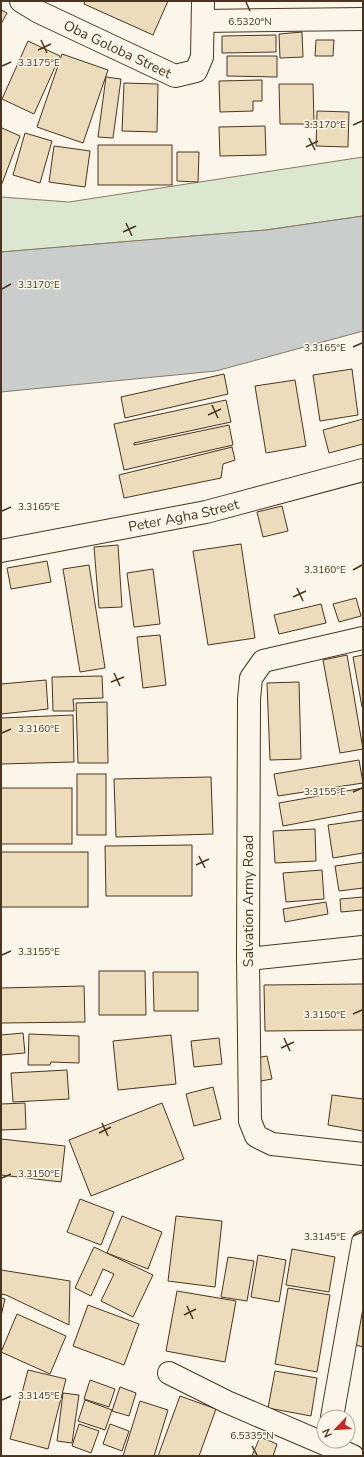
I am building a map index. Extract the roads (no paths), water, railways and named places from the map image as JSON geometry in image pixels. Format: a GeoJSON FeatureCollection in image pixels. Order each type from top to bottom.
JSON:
{"type":"FeatureCollection","features":[{"type":"Feature","properties":{"kind":"street","name":"Oba Goloba Street"},"geometry":{"type":"LineString","coordinates":[[21,1],[39,12],[175,76],[196,71],[202,57],[203,11]]}},
{"type":"Feature","properties":{"kind":"street"},"geometry":{"type":"LineString","coordinates":[[203,11],[363,19]]}},
{"type":"Feature","properties":{"kind":"street","name":"Peter Agha Street"},"geometry":{"type":"LineString","coordinates":[[1,551],[206,512],[363,470]]}},
{"type":"Feature","properties":{"kind":"street","name":"Salvation Army Road"},"geometry":{"type":"LineString","coordinates":[[363,638],[263,661],[252,678],[249,699],[248,959],[250,1121],[256,1136],[272,1144],[363,1154]]}},
{"type":"Feature","properties":{"kind":"street"},"geometry":{"type":"LineString","coordinates":[[248,959],[363,947]]}},
{"type":"Feature","properties":{"kind":"street"},"geometry":{"type":"LineString","coordinates":[[333,1409],[363,1242]]}},
{"type":"Feature","properties":{"kind":"street"},"geometry":{"type":"LineString","coordinates":[[168,1373],[226,1402],[316,1437]]}},
{"type":"Feature","properties":{"kind":"street"},"geometry":{"type":"LineString","coordinates":[[340,1449],[353,1456]]}}]}
